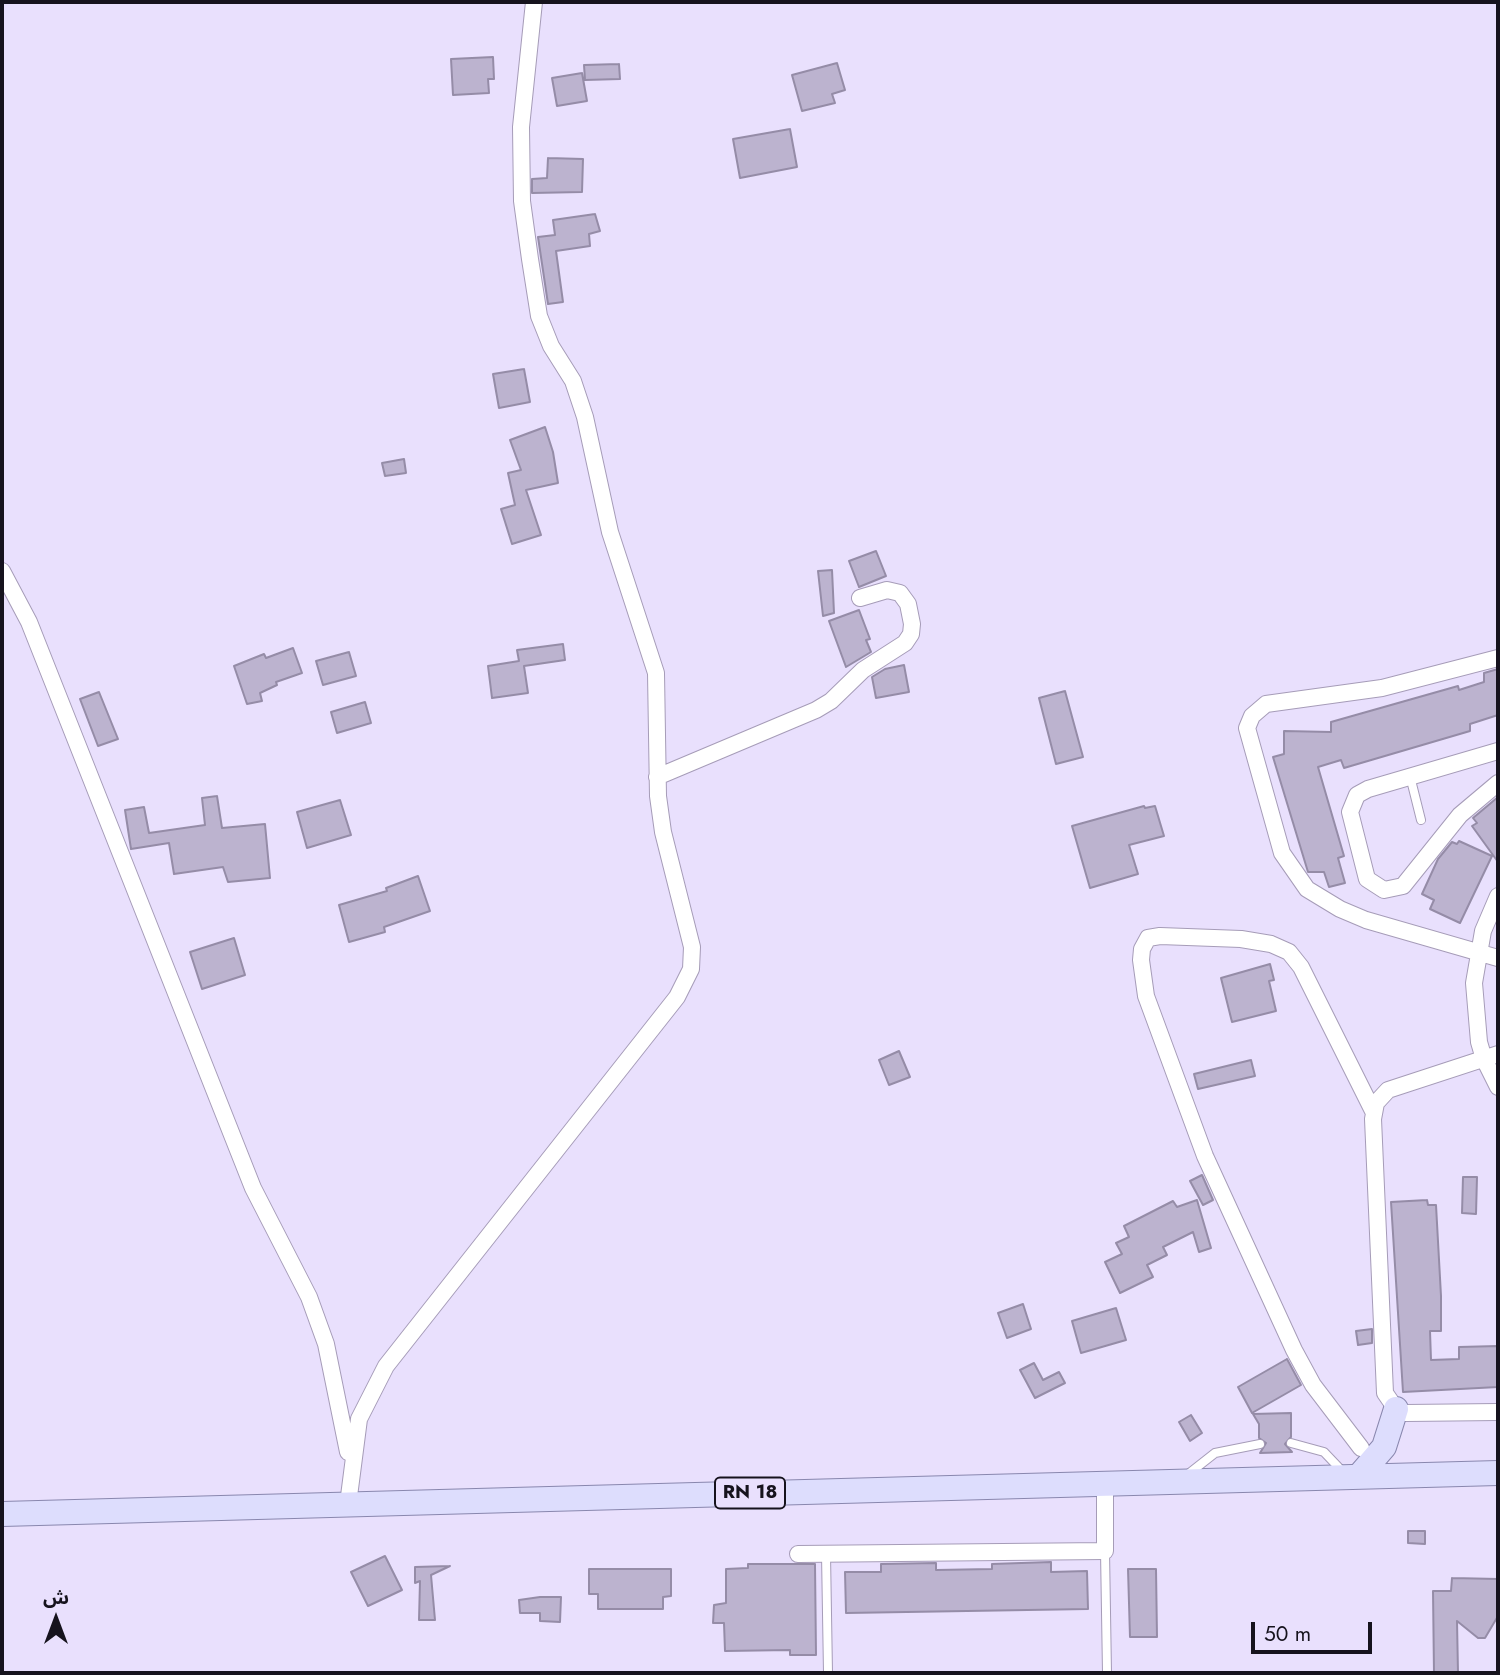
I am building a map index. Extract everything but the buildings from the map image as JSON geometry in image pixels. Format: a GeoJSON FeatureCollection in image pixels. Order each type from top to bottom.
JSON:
{"type":"FeatureCollection","features":[{"type":"Feature","properties":{"kind":"main road"},"geometry":{"type":"LineString","coordinates":[[1352,1478],[1384,1447],[1396,1409]]}},
{"type":"Feature","properties":{"kind":"main road","name":"RN 18"},"geometry":{"type":"LineString","coordinates":[[2,1514],[1498,1473]]}},
{"type":"Feature","properties":{"kind":"street"},"geometry":{"type":"LineString","coordinates":[[348,1504],[359,1419],[386,1366],[677,997],[688,979],[692,947],[663,832],[657,777],[659,717],[656,673],[611,532],[586,417],[573,381],[551,346],[539,316],[522,201],[521,127],[534,2]]}},
{"type":"Feature","properties":{"kind":"street"},"geometry":{"type":"LineString","coordinates":[[2,571],[29,622],[247,1175],[309,1297],[329,1357],[351,1469]]}},
{"type":"Feature","properties":{"kind":"street"},"geometry":{"type":"LineString","coordinates":[[657,777],[816,710],[831,701],[863,670],[905,643],[911,634],[912,624],[905,598],[887,590],[860,598]]}},
{"type":"Feature","properties":{"kind":"street"},"geometry":{"type":"LineString","coordinates":[[1498,658],[1382,688],[1266,704],[1252,716],[1247,729],[1282,853],[1307,889],[1340,909],[1366,920],[1498,958]]}},
{"type":"Feature","properties":{"kind":"street"},"geometry":{"type":"LineString","coordinates":[[1498,751],[1362,791],[1350,806],[1367,879],[1384,890],[1404,886],[1460,815],[1498,783]]}},
{"type":"Feature","properties":{"kind":"street"},"geometry":{"type":"LineString","coordinates":[[1498,896],[1477,953],[1475,1014],[1491,1056],[1498,1087]]}},
{"type":"Feature","properties":{"kind":"street"},"geometry":{"type":"LineString","coordinates":[[1362,1448],[1313,1385],[1294,1350],[1205,1156],[1146,996],[1141,960],[1142,949],[1149,938],[1160,936],[1241,939],[1271,944],[1289,952],[1301,967],[1373,1111],[1385,1393],[1396,1409],[1416,1414],[1498,1412]]}},
{"type":"Feature","properties":{"kind":"street"},"geometry":{"type":"LineString","coordinates":[[1373,1111],[1388,1090],[1491,1056]]}},
{"type":"Feature","properties":{"kind":"street"},"geometry":{"type":"LineString","coordinates":[[798,1554],[1105,1551],[1105,1484]]}},
{"type":"Feature","properties":{"kind":"lane"},"geometry":{"type":"LineString","coordinates":[[1410,776],[1421,820]]}},
{"type":"Feature","properties":{"kind":"lane"},"geometry":{"type":"LineString","coordinates":[[1292,1443],[1324,1452],[1352,1478]]}},
{"type":"Feature","properties":{"kind":"lane"},"geometry":{"type":"LineString","coordinates":[[1181,1482],[1202,1461],[1216,1454],[1244,1445],[1260,1444]]}},
{"type":"Feature","properties":{"kind":"lane"},"geometry":{"type":"LineString","coordinates":[[1105,1551],[1107,1673]]}},
{"type":"Feature","properties":{"kind":"lane"},"geometry":{"type":"LineString","coordinates":[[826,1554],[828,1673]]}}]}
